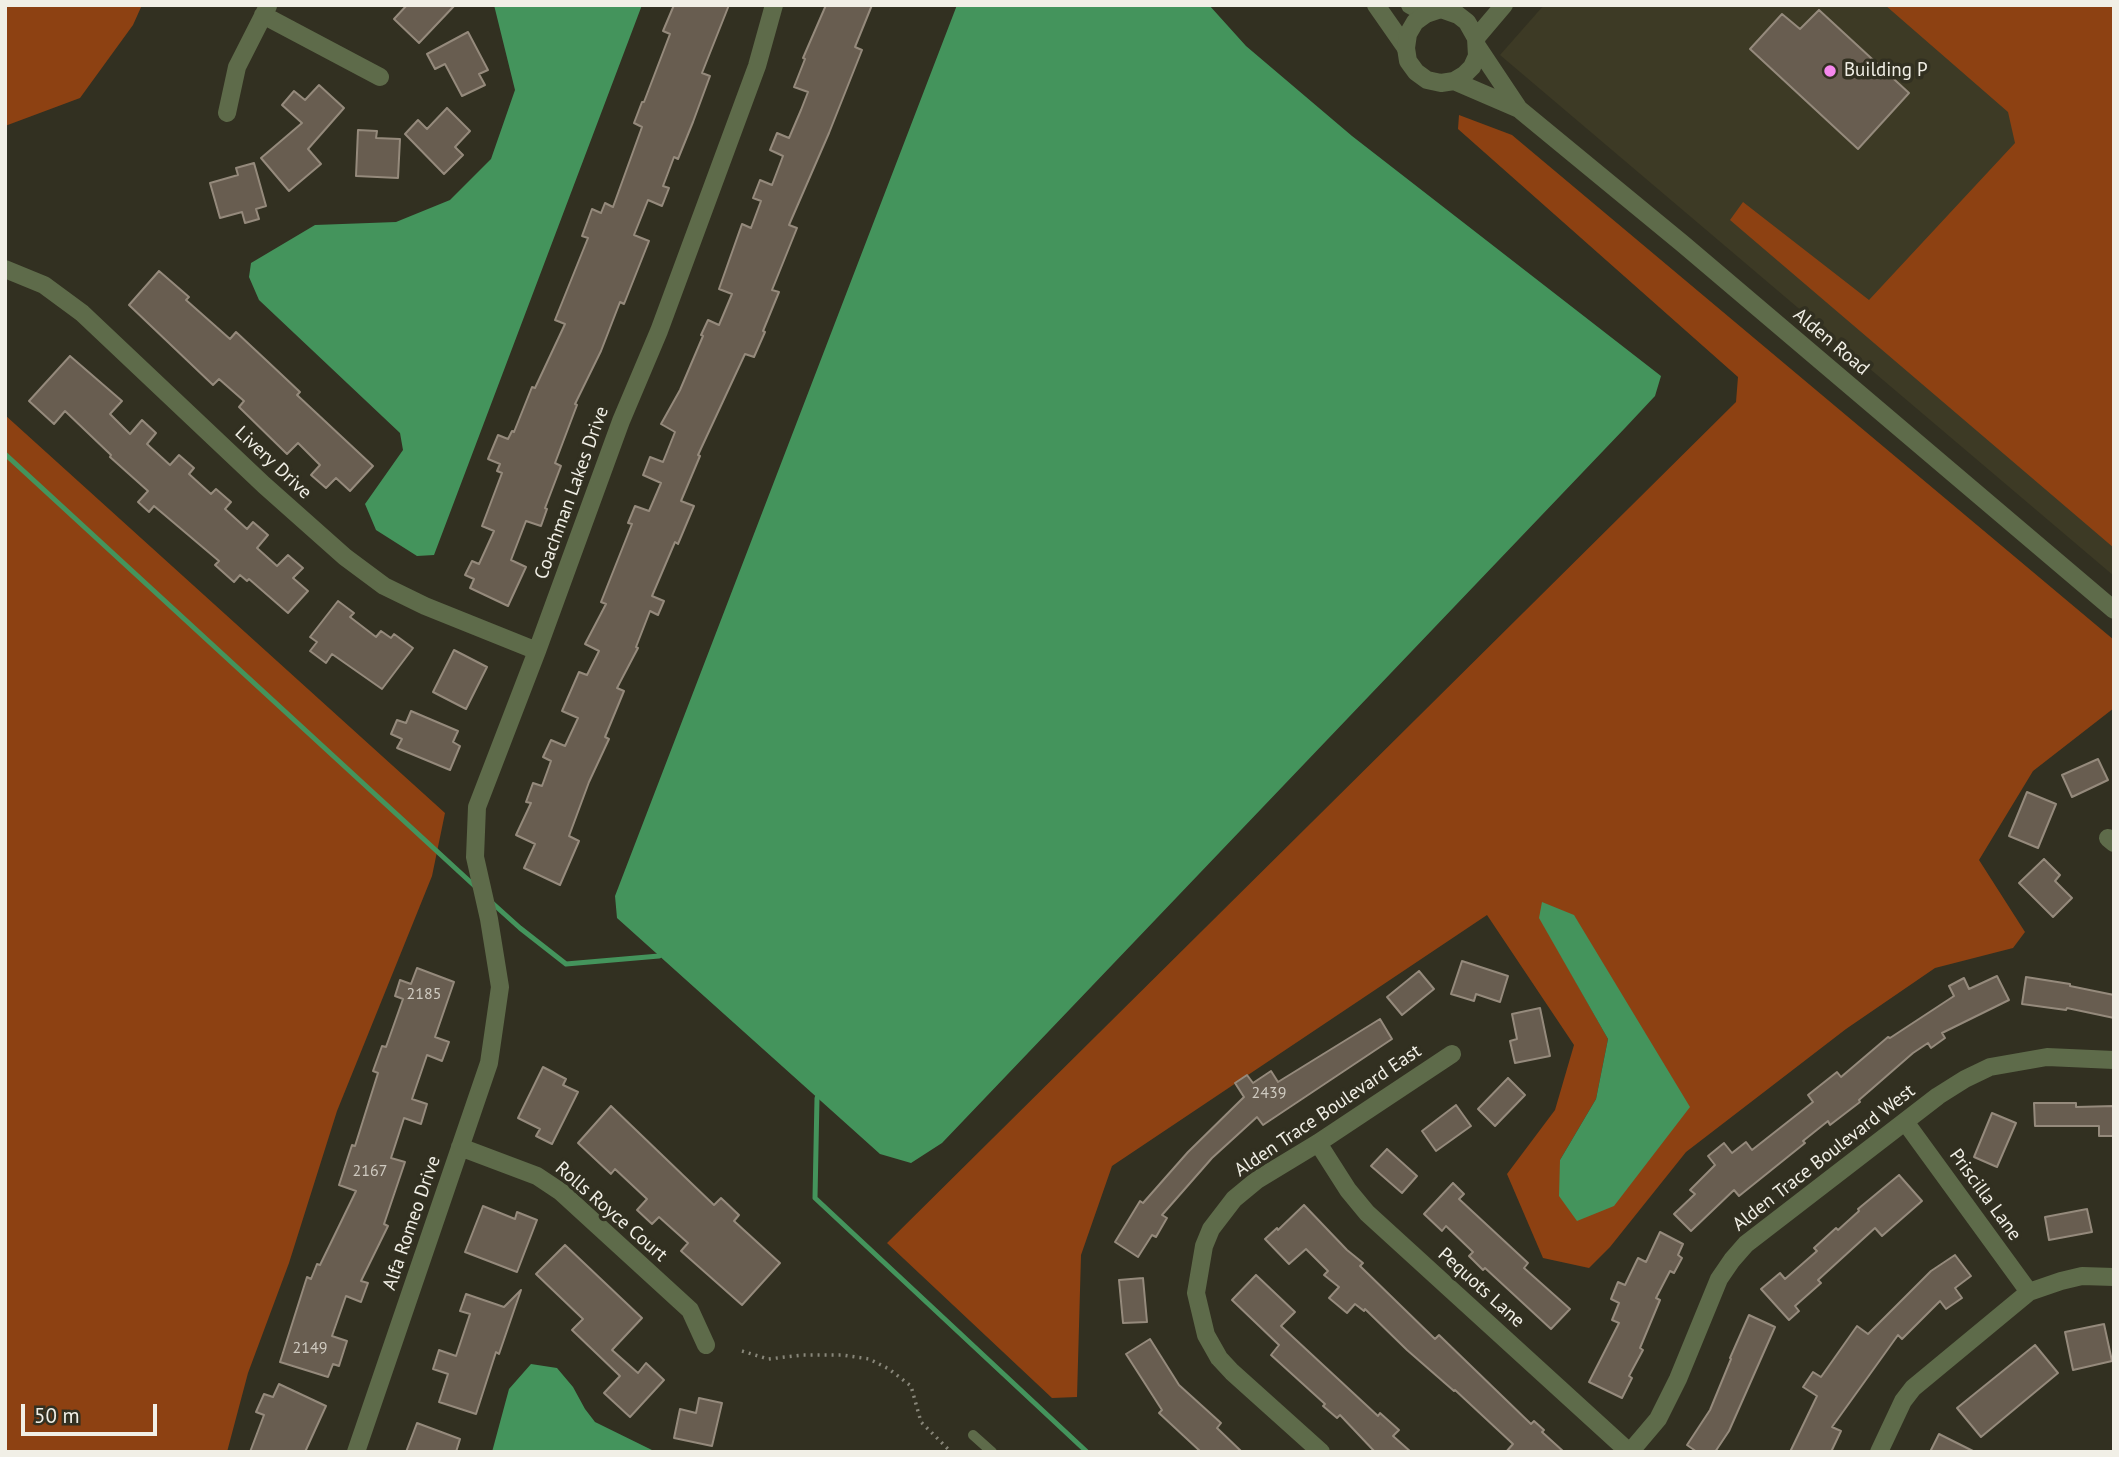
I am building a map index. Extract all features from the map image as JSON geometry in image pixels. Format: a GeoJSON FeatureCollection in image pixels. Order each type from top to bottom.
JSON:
{"type":"FeatureCollection","features":[{"type":"Feature","properties":{"kind":"street","name":"Coachman Lakes Drive"},"geometry":{"type":"LineString","coordinates":[[499,1005],[500,987],[489,919],[475,857],[475,818],[484,784],[537,651],[621,421],[659,331],[752,79],[774,5]]}},
{"type":"Feature","properties":{"kind":"street"},"geometry":{"type":"LineString","coordinates":[[1376,5],[1406,48]]}},
{"type":"Feature","properties":{"kind":"street"},"geometry":{"type":"LineString","coordinates":[[1410,5],[1426,14]]}},
{"type":"Feature","properties":{"kind":"street"},"geometry":{"type":"LineString","coordinates":[[1476,42],[1504,5]]}},
{"type":"Feature","properties":{"kind":"street"},"geometry":{"type":"LineString","coordinates":[[1441,9],[1463,10],[1476,42],[1477,56],[1472,67],[1454,81],[1441,83],[1427,80],[1416,72],[1408,61],[1408,34],[1415,22],[1426,14],[1441,9]]}},
{"type":"Feature","properties":{"kind":"street"},"geometry":{"type":"LineString","coordinates":[[227,113],[237,67],[266,10],[380,78]]}},
{"type":"Feature","properties":{"kind":"street","name":"Alden Road"},"geometry":{"type":"LineString","coordinates":[[1476,42],[1519,109]]}},
{"type":"Feature","properties":{"kind":"street","name":"Alden Road"},"geometry":{"type":"LineString","coordinates":[[1454,81],[1519,109],[1683,244],[2114,610]]}},
{"type":"Feature","properties":{"kind":"street","name":"Livery Drive"},"geometry":{"type":"LineString","coordinates":[[5,269],[44,285],[82,313],[264,485],[345,557],[384,586],[425,606],[537,651]]}},
{"type":"Feature","properties":{"kind":"street","name":"Alfa Romeo Drive"},"geometry":{"type":"LineString","coordinates":[[356,1452],[489,1063],[499,1005]]}},
{"type":"Feature","properties":{"kind":"street","name":"Alden Trace Boulevard East"},"geometry":{"type":"LineString","coordinates":[[1321,1452],[1219,1358],[1203,1325],[1196,1293],[1203,1246],[1211,1229],[1234,1199],[1257,1180],[1452,1054]]}},
{"type":"Feature","properties":{"kind":"street","name":"Alden Trace Boulevard West"},"geometry":{"type":"LineString","coordinates":[[1629,1452],[1658,1419],[1678,1379],[1719,1279],[1731,1260],[1746,1244],[1938,1096],[1965,1079],[1990,1067],[2048,1057],[2114,1060]]}},
{"type":"Feature","properties":{"kind":"street","name":"Priscilla Lane"},"geometry":{"type":"LineString","coordinates":[[1906,1122],[2029,1292]]}},
{"type":"Feature","properties":{"kind":"street","name":"Pequots Lane"},"geometry":{"type":"LineString","coordinates":[[1318,1143],[1348,1190],[1367,1213],[1629,1452]]}},
{"type":"Feature","properties":{"kind":"street","name":"Rolls Royce Court"},"geometry":{"type":"LineString","coordinates":[[460,1147],[537,1176],[561,1192],[691,1310],[706,1345]]}},
{"type":"Feature","properties":{"kind":"street"},"geometry":{"type":"LineString","coordinates":[[1879,1452],[1902,1401],[1913,1388],[2029,1292],[2082,1276],[2114,1277]]}},
{"type":"Feature","properties":{"kind":"lane"},"geometry":{"type":"LineString","coordinates":[[973,1435],[992,1452]]}},
{"type":"Feature","properties":{"kind":"path"},"geometry":{"type":"LineString","coordinates":[[742,1351],[768,1360],[803,1355],[842,1355],[869,1359],[889,1369],[911,1386],[921,1422],[951,1452]]}},
{"type":"Feature","properties":{"kind":"shaded area"},"geometry":{"type":"Polygon","coordinates":[[[5,5],[142,5],[133,25],[80,98],[5,126],[5,5]]]}},
{"type":"Feature","properties":{"kind":"shaded area"},"geometry":{"type":"Polygon","coordinates":[[[494,5],[642,5],[434,555],[417,556],[376,530],[365,504],[403,450],[400,433],[259,300],[249,277],[251,263],[315,225],[396,222],[450,200],[491,159],[515,90],[494,5]]]}},
{"type":"Feature","properties":{"kind":"shaded area"},"geometry":{"type":"Polygon","coordinates":[[[957,5],[1209,5],[1246,46],[1352,136],[1661,376],[1655,396],[1625,428],[942,1143],[911,1163],[880,1154],[617,918],[615,896],[957,5]]]}},
{"type":"Feature","properties":{"kind":"shaded area"},"geometry":{"type":"Polygon","coordinates":[[[1544,5],[2114,5],[2114,576],[1500,55],[1544,5]]]}},
{"type":"Feature","properties":{"kind":"shaded area"},"geometry":{"type":"Polygon","coordinates":[[[1885,5],[2114,5],[2114,548],[1730,220],[1743,202],[1869,300],[2015,143],[2008,112],[1885,5]]]}},
{"type":"Feature","properties":{"kind":"shaded area"},"geometry":{"type":"Polygon","coordinates":[[[1459,115],[1512,135],[2114,640],[2114,708],[2033,771],[1979,860],[2025,932],[2013,948],[1935,968],[1846,1029],[1686,1152],[1610,1247],[1589,1268],[1543,1258],[1507,1174],[1555,1110],[1574,1045],[1487,915],[1112,1166],[1081,1255],[1077,1397],[1052,1398],[887,1243],[1736,402],[1738,377],[1458,129],[1459,115]],[[1540,918],[1608,1039],[1596,1099],[1560,1160],[1689,1107],[1540,918]]]}},
{"type":"Feature","properties":{"kind":"shaded area"},"geometry":{"type":"Polygon","coordinates":[[[5,415],[445,813],[432,876],[337,1111],[289,1263],[248,1373],[227,1452],[5,1452],[5,415]]]}},
{"type":"Feature","properties":{"kind":"shaded area"},"geometry":{"type":"Polygon","coordinates":[[[1542,902],[1574,915],[1690,1107],[1614,1206],[1577,1221],[1559,1196],[1560,1160],[1596,1099],[1608,1039],[1539,918],[1542,902]]]}},
{"type":"Feature","properties":{"kind":"shaded area"},"geometry":{"type":"Polygon","coordinates":[[[531,1364],[557,1368],[573,1387],[595,1422],[656,1452],[492,1452],[509,1389],[531,1364]]]}},
{"type":"Feature","properties":{"kind":"building"},"geometry":{"type":"Polygon","coordinates":[[[407,5],[455,5],[419,43],[394,19],[407,5]]]}},
{"type":"Feature","properties":{"kind":"building"},"geometry":{"type":"Polygon","coordinates":[[[674,5],[729,5],[702,73],[710,76],[678,159],[674,157],[663,186],[669,188],[662,206],[648,200],[634,235],[649,241],[624,304],[620,302],[601,351],[575,404],[577,405],[555,463],[561,466],[541,526],[526,521],[511,560],[526,567],[508,606],[470,588],[474,579],[465,575],[472,561],[479,564],[494,531],[482,526],[502,473],[497,471],[500,464],[488,459],[498,435],[508,439],[512,431],[514,432],[532,387],[535,388],[565,324],[555,320],[588,238],[582,236],[592,209],[601,213],[605,203],[613,207],[642,127],[634,123],[670,34],[663,31],[674,5]]]}},
{"type":"Feature","properties":{"kind":"building"},"geometry":{"type":"Polygon","coordinates":[[[826,5],[872,5],[855,47],[862,50],[789,225],[797,228],[772,290],[779,292],[763,331],[765,332],[754,357],[745,354],[698,455],[700,456],[681,501],[694,506],[652,596],[664,601],[658,615],[650,611],[636,647],[638,648],[617,688],[624,691],[605,737],[609,739],[569,836],[579,841],[560,885],[524,868],[535,844],[516,835],[531,803],[526,802],[533,783],[542,786],[551,761],[543,757],[551,740],[565,746],[578,718],[562,711],[579,672],[587,675],[599,651],[585,644],[606,604],[601,602],[632,524],[628,523],[635,506],[649,511],[661,483],[643,475],[650,457],[663,462],[675,432],[661,424],[680,390],[708,320],[719,325],[732,294],[719,289],[742,224],[751,228],[761,201],[753,198],[760,180],[772,185],[783,156],[770,150],[777,133],[789,138],[808,92],[794,87],[805,59],[803,58],[826,5]]]}},
{"type":"Feature","properties":{"kind":"building","name":"Building P"},"geometry":{"type":"Polygon","coordinates":[[[1819,10],[1909,93],[1858,149],[1750,49],[1782,14],[1800,29],[1819,10]]]}},
{"type":"Feature","properties":{"kind":"building"},"geometry":{"type":"Polygon","coordinates":[[[468,32],[488,70],[479,74],[485,85],[462,96],[445,64],[435,69],[427,54],[468,32]]]}},
{"type":"Feature","properties":{"kind":"building"},"geometry":{"type":"Polygon","coordinates":[[[319,85],[344,108],[308,149],[321,164],[289,191],[261,158],[302,123],[282,105],[294,91],[305,100],[319,85]]]}},
{"type":"Feature","properties":{"kind":"building"},"geometry":{"type":"Polygon","coordinates":[[[447,108],[470,131],[455,147],[463,155],[444,174],[405,134],[418,120],[427,129],[447,108]]]}},
{"type":"Feature","properties":{"kind":"building"},"geometry":{"type":"Polygon","coordinates":[[[358,130],[377,131],[376,138],[400,139],[398,178],[356,176],[358,130]]]}},
{"type":"Feature","properties":{"kind":"building"},"geometry":{"type":"Polygon","coordinates":[[[254,163],[266,206],[256,209],[259,219],[245,223],[242,212],[220,218],[210,183],[238,175],[236,168],[254,163]]]}},
{"type":"Feature","properties":{"kind":"building"},"geometry":{"type":"Polygon","coordinates":[[[159,271],[189,297],[186,300],[230,339],[236,332],[300,392],[297,395],[373,466],[350,491],[336,478],[326,488],[311,475],[320,465],[298,443],[287,454],[239,407],[244,401],[219,379],[213,385],[129,305],[159,271]]]}},
{"type":"Feature","properties":{"kind":"building"},"geometry":{"type":"Polygon","coordinates":[[[70,356],[122,401],[110,414],[130,434],[142,420],[156,433],[147,444],[170,465],[179,455],[194,468],[189,474],[211,494],[216,489],[231,502],[225,509],[247,529],[253,522],[268,535],[257,548],[277,566],[288,555],[303,568],[293,578],[308,591],[288,613],[249,579],[247,581],[240,575],[234,582],[215,565],[219,561],[154,506],[149,512],[138,502],[148,491],[65,411],[54,424],[29,401],[70,356]]]}},
{"type":"Feature","properties":{"kind":"building"},"geometry":{"type":"Polygon","coordinates":[[[338,601],[354,613],[350,617],[376,637],[381,631],[391,638],[394,634],[413,648],[382,689],[332,654],[326,663],[310,651],[317,642],[310,637],[338,601]]]}},
{"type":"Feature","properties":{"kind":"building"},"geometry":{"type":"Polygon","coordinates":[[[454,650],[487,667],[466,709],[433,692],[454,650]]]}},
{"type":"Feature","properties":{"kind":"building"},"geometry":{"type":"Polygon","coordinates":[[[411,711],[458,731],[453,742],[460,746],[450,770],[397,748],[402,739],[391,734],[397,720],[406,723],[411,711]]]}},
{"type":"Feature","properties":{"kind":"building"},"geometry":{"type":"Polygon","coordinates":[[[2098,759],[2108,780],[2072,797],[2062,775],[2098,759]]]}},
{"type":"Feature","properties":{"kind":"building"},"geometry":{"type":"Polygon","coordinates":[[[2027,792],[2056,804],[2038,848],[2009,836],[2027,792]]]}},
{"type":"Feature","properties":{"kind":"building"},"geometry":{"type":"Polygon","coordinates":[[[2044,859],[2060,875],[2055,881],[2072,898],[2053,917],[2019,883],[2044,859]]]}},
{"type":"Feature","properties":{"kind":"building"},"geometry":{"type":"Polygon","coordinates":[[[1462,961],[1508,976],[1500,1002],[1476,994],[1474,1001],[1451,994],[1462,961]]]}},
{"type":"Feature","properties":{"kind":"building"},"geometry":{"type":"Polygon","coordinates":[[[417,968],[454,982],[435,1037],[449,1042],[442,1061],[427,1055],[412,1099],[427,1104],[421,1124],[404,1118],[391,1158],[405,1162],[384,1224],[388,1226],[361,1281],[368,1283],[361,1302],[346,1296],[332,1336],[347,1341],[339,1366],[333,1364],[328,1377],[280,1362],[307,1277],[311,1279],[317,1264],[320,1265],[356,1191],[339,1185],[352,1145],[355,1146],[378,1073],[373,1071],[382,1046],[386,1047],[403,999],[395,996],[400,980],[411,984],[417,968]]]}},
{"type":"Feature","properties":{"kind":"building"},"geometry":{"type":"Polygon","coordinates":[[[1419,971],[1434,989],[1402,1015],[1387,997],[1419,971]]]}},
{"type":"Feature","properties":{"kind":"building"},"geometry":{"type":"Polygon","coordinates":[[[1997,976],[2009,1000],[1942,1033],[1945,1038],[1931,1048],[1928,1043],[1913,1053],[1859,1100],[1860,1102],[1830,1125],[1828,1121],[1739,1196],[1734,1190],[1691,1231],[1674,1214],[1695,1194],[1690,1190],[1715,1165],[1708,1156],[1724,1143],[1732,1153],[1746,1142],[1752,1150],[1813,1102],[1808,1095],[1837,1072],[1841,1077],[1888,1037],[1954,996],[1949,986],[1964,978],[1969,989],[1997,976]]]}},
{"type":"Feature","properties":{"kind":"building"},"geometry":{"type":"Polygon","coordinates":[[[2026,977],[2114,995],[2114,1018],[2067,1008],[2022,1004],[2026,977]]]}},
{"type":"Feature","properties":{"kind":"building"},"geometry":{"type":"Polygon","coordinates":[[[1540,1008],[1550,1056],[1515,1063],[1510,1041],[1517,1039],[1512,1014],[1540,1008]]]}},
{"type":"Feature","properties":{"kind":"building"},"geometry":{"type":"Polygon","coordinates":[[[1380,1019],[1392,1039],[1263,1125],[1257,1117],[1212,1158],[1162,1215],[1167,1218],[1156,1237],[1152,1235],[1138,1257],[1115,1242],[1140,1201],[1143,1203],[1188,1152],[1244,1097],[1235,1083],[1247,1075],[1253,1083],[1271,1071],[1278,1082],[1380,1019]]]}},
{"type":"Feature","properties":{"kind":"building"},"geometry":{"type":"Polygon","coordinates":[[[543,1067],[566,1079],[563,1085],[578,1092],[552,1144],[536,1136],[540,1129],[518,1118],[543,1067]]]}},
{"type":"Feature","properties":{"kind":"building"},"geometry":{"type":"Polygon","coordinates":[[[1508,1078],[1525,1095],[1495,1126],[1478,1109],[1508,1078]]]}},
{"type":"Feature","properties":{"kind":"building"},"geometry":{"type":"Polygon","coordinates":[[[2034,1103],[2076,1103],[2076,1107],[2114,1106],[2114,1136],[2099,1136],[2099,1126],[2035,1126],[2034,1103]]]}},
{"type":"Feature","properties":{"kind":"building"},"geometry":{"type":"Polygon","coordinates":[[[1456,1105],[1471,1126],[1436,1151],[1422,1131],[1456,1105]]]}},
{"type":"Feature","properties":{"kind":"building"},"geometry":{"type":"Polygon","coordinates":[[[611,1106],[714,1205],[721,1198],[739,1215],[734,1221],[780,1263],[742,1305],[681,1251],[688,1243],[659,1217],[652,1224],[637,1210],[647,1199],[615,1169],[611,1174],[578,1143],[611,1106]]]}},
{"type":"Feature","properties":{"kind":"building"},"geometry":{"type":"Polygon","coordinates":[[[1992,1113],[2016,1123],[1997,1167],[1974,1157],[1992,1113]]]}},
{"type":"Feature","properties":{"kind":"building"},"geometry":{"type":"Polygon","coordinates":[[[1387,1149],[1417,1176],[1402,1193],[1371,1166],[1387,1149]]]}},
{"type":"Feature","properties":{"kind":"building"},"geometry":{"type":"Polygon","coordinates":[[[1899,1175],[1922,1201],[1882,1236],[1875,1228],[1818,1280],[1821,1283],[1795,1306],[1799,1311],[1789,1320],[1761,1289],[1780,1273],[1785,1279],[1817,1251],[1814,1248],[1899,1175]]]}},
{"type":"Feature","properties":{"kind":"building"},"geometry":{"type":"Polygon","coordinates":[[[1453,1183],[1464,1194],[1459,1199],[1528,1263],[1524,1268],[1570,1309],[1551,1329],[1485,1268],[1483,1270],[1469,1256],[1473,1252],[1446,1226],[1442,1231],[1424,1214],[1453,1183]]]}},
{"type":"Feature","properties":{"kind":"building"},"geometry":{"type":"Polygon","coordinates":[[[1304,1205],[1363,1263],[1360,1266],[1435,1339],[1439,1335],[1531,1424],[1534,1421],[1544,1430],[1542,1432],[1564,1452],[1506,1452],[1513,1444],[1365,1309],[1364,1311],[1355,1304],[1347,1313],[1329,1298],[1339,1287],[1324,1275],[1328,1271],[1306,1249],[1289,1264],[1265,1239],[1304,1205]]]}},
{"type":"Feature","properties":{"kind":"building"},"geometry":{"type":"Polygon","coordinates":[[[483,1206],[515,1219],[517,1212],[537,1220],[517,1272],[465,1252],[483,1206]]]}},
{"type":"Feature","properties":{"kind":"building"},"geometry":{"type":"Polygon","coordinates":[[[2087,1209],[2092,1232],[2049,1240],[2045,1217],[2087,1209]]]}},
{"type":"Feature","properties":{"kind":"building"},"geometry":{"type":"Polygon","coordinates":[[[1660,1232],[1683,1244],[1678,1255],[1682,1258],[1674,1273],[1670,1271],[1656,1298],[1660,1300],[1640,1348],[1643,1350],[1629,1376],[1632,1378],[1622,1398],[1589,1382],[1619,1323],[1612,1320],[1619,1303],[1611,1299],[1618,1282],[1625,1285],[1638,1258],[1646,1262],[1660,1232]]]}},
{"type":"Feature","properties":{"kind":"building"},"geometry":{"type":"Polygon","coordinates":[[[565,1245],[642,1318],[612,1350],[638,1373],[646,1363],[664,1380],[630,1417],[604,1393],[620,1376],[572,1330],[583,1319],[536,1274],[565,1245]]]}},
{"type":"Feature","properties":{"kind":"building"},"geometry":{"type":"Polygon","coordinates":[[[1955,1255],[1971,1276],[1955,1288],[1962,1298],[1946,1309],[1940,1301],[1902,1339],[1898,1335],[1832,1427],[1841,1431],[1831,1452],[1790,1452],[1817,1396],[1803,1387],[1813,1372],[1821,1377],[1857,1326],[1868,1334],[1931,1271],[1955,1255]]]}},
{"type":"Feature","properties":{"kind":"building"},"geometry":{"type":"Polygon","coordinates":[[[1256,1275],[1295,1312],[1281,1326],[1378,1416],[1380,1413],[1399,1430],[1393,1436],[1411,1452],[1375,1452],[1340,1415],[1337,1418],[1323,1406],[1325,1404],[1271,1355],[1279,1345],[1232,1300],[1256,1275]]]}},
{"type":"Feature","properties":{"kind":"building"},"geometry":{"type":"Polygon","coordinates":[[[1143,1278],[1147,1322],[1123,1323],[1119,1280],[1143,1278]]]}},
{"type":"Feature","properties":{"kind":"building"},"geometry":{"type":"Polygon","coordinates":[[[521,1290],[499,1354],[496,1352],[476,1414],[439,1402],[448,1374],[433,1369],[439,1350],[456,1356],[470,1314],[460,1311],[466,1294],[504,1307],[521,1290]]]}},
{"type":"Feature","properties":{"kind":"building"},"geometry":{"type":"Polygon","coordinates":[[[1749,1315],[1775,1327],[1729,1431],[1715,1452],[1697,1452],[1687,1445],[1710,1410],[1749,1315]]]}},
{"type":"Feature","properties":{"kind":"building"},"geometry":{"type":"Polygon","coordinates":[[[2104,1324],[2112,1361],[2073,1370],[2065,1332],[2104,1324]]]}},
{"type":"Feature","properties":{"kind":"building"},"geometry":{"type":"Polygon","coordinates":[[[1150,1339],[1179,1385],[1221,1423],[1217,1428],[1242,1452],[1201,1452],[1159,1413],[1162,1410],[1126,1354],[1150,1339]]]}},
{"type":"Feature","properties":{"kind":"building"},"geometry":{"type":"Polygon","coordinates":[[[2035,1345],[2058,1373],[1981,1437],[1957,1408],[2035,1345]]]}},
{"type":"Feature","properties":{"kind":"building"},"geometry":{"type":"Polygon","coordinates":[[[279,1384],[326,1406],[305,1452],[250,1452],[264,1415],[256,1412],[264,1394],[273,1397],[279,1384]]]}},
{"type":"Feature","properties":{"kind":"building"},"geometry":{"type":"Polygon","coordinates":[[[699,1398],[722,1403],[712,1446],[674,1438],[680,1409],[696,1413],[699,1398]]]}},
{"type":"Feature","properties":{"kind":"building"},"geometry":{"type":"Polygon","coordinates":[[[417,1423],[460,1439],[456,1452],[406,1452],[417,1423]]]}},
{"type":"Feature","properties":{"kind":"building"},"geometry":{"type":"Polygon","coordinates":[[[1939,1434],[1975,1452],[1930,1452],[1939,1434]]]}},
{"type":"Feature","properties":{"kind":"waterway"},"geometry":{"type":"LineString","coordinates":[[5,454],[478,889]]}},
{"type":"Feature","properties":{"kind":"waterway"},"geometry":{"type":"LineString","coordinates":[[490,901],[566,964],[659,956]]}},
{"type":"Feature","properties":{"kind":"waterway"},"geometry":{"type":"LineString","coordinates":[[817,1098],[815,1198],[1087,1452]]}},
{"type":"Feature","properties":{"kind":"place","name":"Building P"},"geometry":{"type":"Point","coordinates":[1830,71]}}]}
